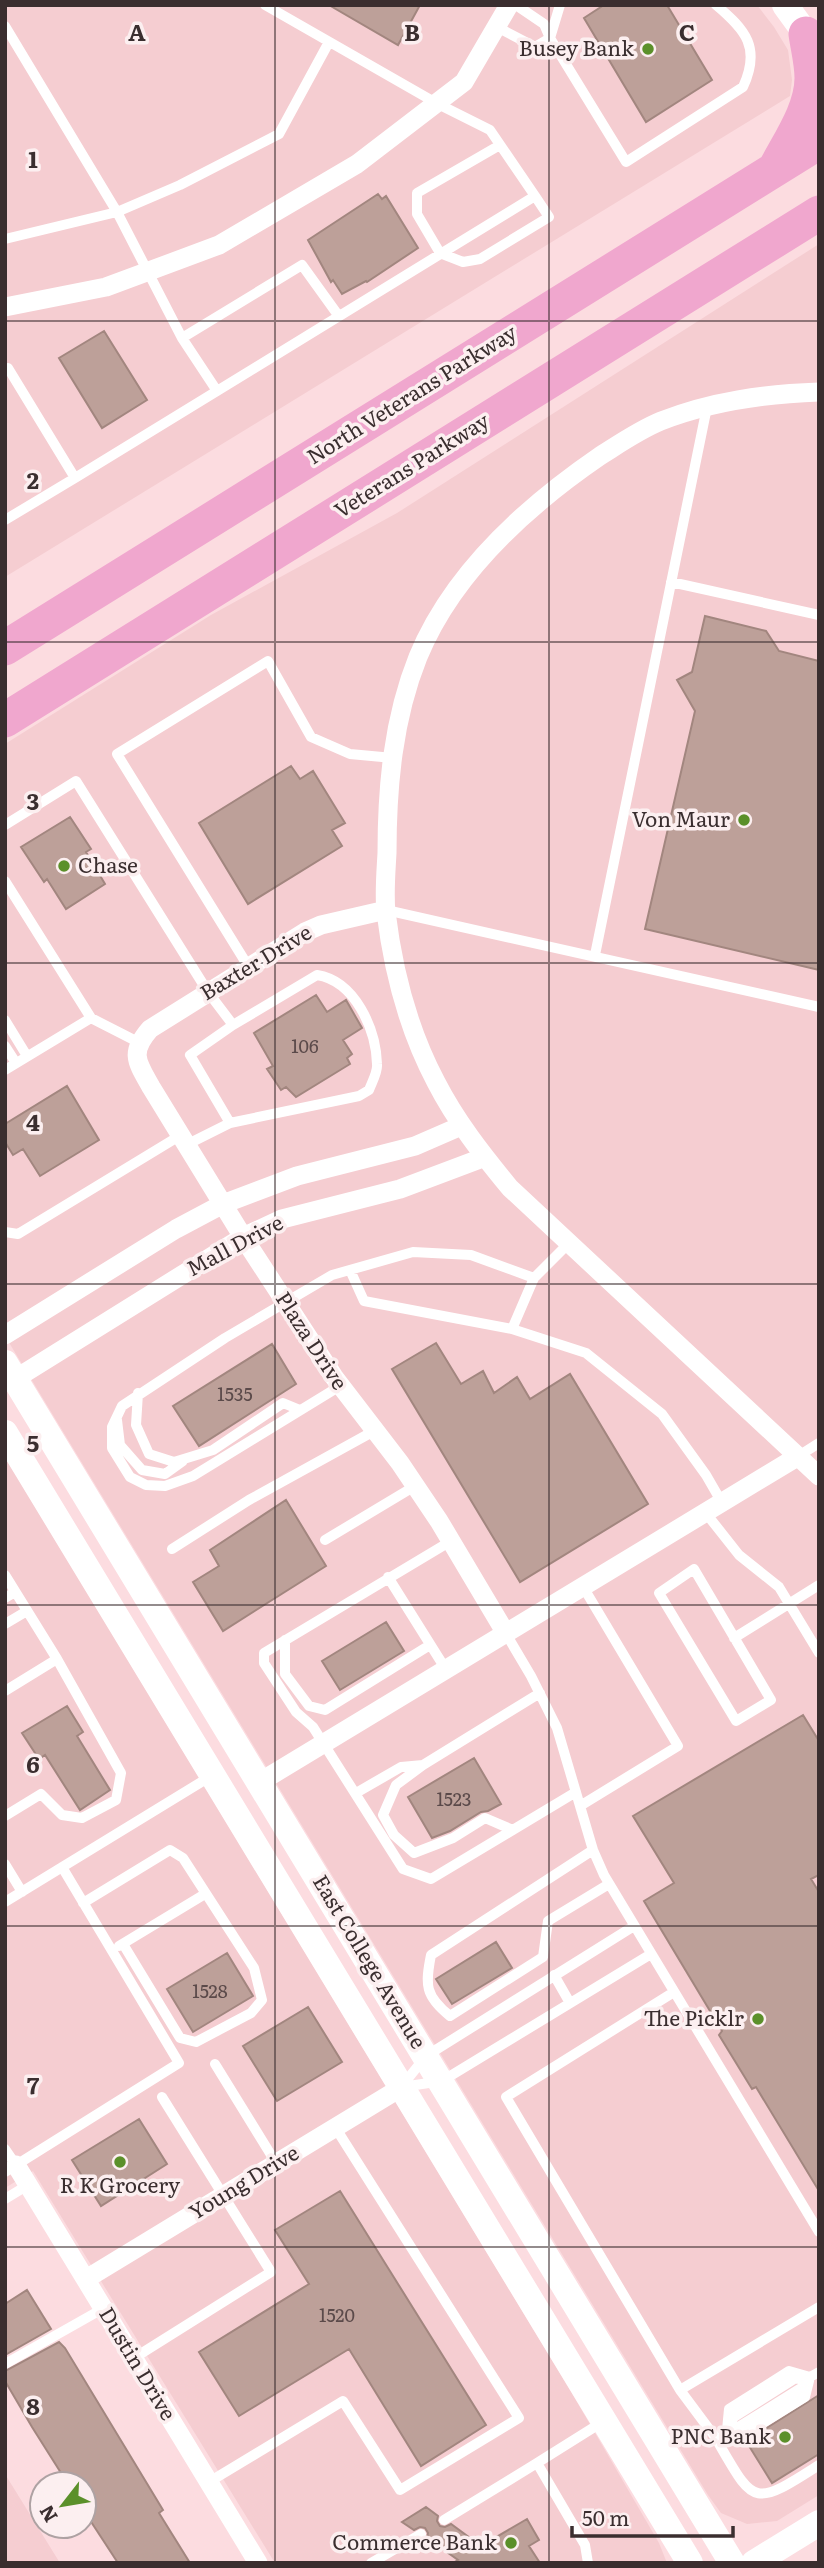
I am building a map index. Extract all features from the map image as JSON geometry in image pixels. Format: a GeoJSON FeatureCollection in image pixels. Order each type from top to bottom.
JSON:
{"type":"FeatureCollection","features":[{"type":"Feature","properties":{"kind":"highway"},"geometry":{"type":"LineString","coordinates":[[774,170],[796,128],[808,96],[812,79],[812,43]]}},
{"type":"Feature","properties":{"kind":"highway","name":"North Veterans Parkway"},"geometry":{"type":"LineString","coordinates":[[5,648],[819,142]]}},
{"type":"Feature","properties":{"kind":"highway","name":"Veterans Parkway"},"geometry":{"type":"LineString","coordinates":[[5,720],[817,215]]}},
{"type":"Feature","properties":{"kind":"main road"},"geometry":{"type":"LineString","coordinates":[[785,5],[812,43]]}},
{"type":"Feature","properties":{"kind":"main road","name":"East College Avenue"},"geometry":{"type":"LineString","coordinates":[[8,1373],[354,1936],[732,2563]]}},
{"type":"Feature","properties":{"kind":"main road","name":"East College Avenue"},"geometry":{"type":"LineString","coordinates":[[5,1433],[208,1778],[402,2087],[690,2563]]}},
{"type":"Feature","properties":{"kind":"main road"},"geometry":{"type":"LineString","coordinates":[[208,1778],[228,1776],[249,1791],[316,1896],[354,1936]]}},
{"type":"Feature","properties":{"kind":"main road"},"geometry":{"type":"LineString","coordinates":[[754,2563],[819,2523]]}},
{"type":"Feature","properties":{"kind":"street"},"geometry":{"type":"LineString","coordinates":[[5,307],[106,287],[219,245],[361,162],[464,82],[509,5]]}},
{"type":"Feature","properties":{"kind":"street"},"geometry":{"type":"LineString","coordinates":[[819,392],[774,394],[707,405],[658,422],[562,481],[495,544],[437,619],[418,656],[397,724],[387,811],[386,909],[400,981],[413,1027],[435,1081],[461,1126],[510,1188],[819,1476]]}},
{"type":"Feature","properties":{"kind":"street","name":"Baxter Drive"},"geometry":{"type":"LineString","coordinates":[[138,1042],[150,1029],[305,932],[321,925],[386,909]]}},
{"type":"Feature","properties":{"kind":"street","name":"Plaza Drive"},"geometry":{"type":"LineString","coordinates":[[138,1042],[139,1066],[243,1237],[340,1386],[415,1486],[505,1632]]}},
{"type":"Feature","properties":{"kind":"street","name":"Mall Drive"},"geometry":{"type":"LineString","coordinates":[[5,1335],[176,1229],[223,1204],[297,1176],[415,1146],[461,1126]]}},
{"type":"Feature","properties":{"kind":"street","name":"Mall Drive"},"geometry":{"type":"LineString","coordinates":[[8,1373],[243,1237],[282,1219],[411,1185],[485,1157]]}},
{"type":"Feature","properties":{"kind":"street"},"geometry":{"type":"LineString","coordinates":[[260,1782],[797,1457]]}},
{"type":"Feature","properties":{"kind":"street","name":"Young Drive"},"geometry":{"type":"LineString","coordinates":[[86,2279],[402,2087]]}},
{"type":"Feature","properties":{"kind":"street","name":"Dustin Drive"},"geometry":{"type":"LineString","coordinates":[[9,2162],[28,2185],[258,2563]]}},
{"type":"Feature","properties":{"kind":"lane"},"geometry":{"type":"LineString","coordinates":[[265,5],[438,104],[490,130],[549,217],[480,259],[463,262],[440,253],[417,214],[417,193],[500,145]]}},
{"type":"Feature","properties":{"kind":"lane"},"geometry":{"type":"LineString","coordinates":[[516,5],[544,24],[626,162],[743,88],[750,72],[748,41],[739,24],[716,5]]}},
{"type":"Feature","properties":{"kind":"lane"},"geometry":{"type":"LineString","coordinates":[[496,27],[535,47],[550,38],[562,7]]}},
{"type":"Feature","properties":{"kind":"lane"},"geometry":{"type":"LineString","coordinates":[[5,26],[117,212],[182,338],[218,391]]}},
{"type":"Feature","properties":{"kind":"lane"},"geometry":{"type":"LineString","coordinates":[[5,239],[117,212],[180,186],[279,134],[329,42]]}},
{"type":"Feature","properties":{"kind":"lane"},"geometry":{"type":"LineString","coordinates":[[5,520],[535,196]]}},
{"type":"Feature","properties":{"kind":"lane"},"geometry":{"type":"LineString","coordinates":[[182,338],[302,265],[338,315]]}},
{"type":"Feature","properties":{"kind":"lane"},"geometry":{"type":"LineString","coordinates":[[6,366],[75,478]]}},
{"type":"Feature","properties":{"kind":"lane"},"geometry":{"type":"LineString","coordinates":[[595,955],[707,405]]}},
{"type":"Feature","properties":{"kind":"lane"},"geometry":{"type":"LineString","coordinates":[[671,582],[819,615]]}},
{"type":"Feature","properties":{"kind":"lane"},"geometry":{"type":"LineString","coordinates":[[248,967],[117,754],[268,661],[311,737],[350,754],[393,758]]}},
{"type":"Feature","properties":{"kind":"lane"},"geometry":{"type":"LineString","coordinates":[[5,825],[76,781],[208,992],[233,1025]]}},
{"type":"Feature","properties":{"kind":"lane"},"geometry":{"type":"LineString","coordinates":[[5,881],[91,1018],[138,1042]]}},
{"type":"Feature","properties":{"kind":"lane"},"geometry":{"type":"LineString","coordinates":[[386,909],[819,1007]]}},
{"type":"Feature","properties":{"kind":"lane"},"geometry":{"type":"LineString","coordinates":[[5,1232],[18,1234],[183,1140],[230,1123],[359,1096],[369,1090],[378,1067],[371,1029],[350,993],[331,977],[317,975],[233,1025],[190,1055],[230,1123]]}},
{"type":"Feature","properties":{"kind":"lane"},"geometry":{"type":"LineString","coordinates":[[5,1069],[91,1018]]}},
{"type":"Feature","properties":{"kind":"lane"},"geometry":{"type":"LineString","coordinates":[[5,1020],[27,1056]]}},
{"type":"Feature","properties":{"kind":"lane"},"geometry":{"type":"LineString","coordinates":[[5,1046],[16,1063]]}},
{"type":"Feature","properties":{"kind":"lane"},"geometry":{"type":"LineString","coordinates":[[512,1329],[534,1278],[569,1242]]}},
{"type":"Feature","properties":{"kind":"lane"},"geometry":{"type":"LineString","coordinates":[[340,1386],[193,1476],[165,1486],[146,1485],[130,1477],[112,1448],[111,1427],[122,1406],[138,1393],[332,1275],[413,1252],[471,1255],[534,1278]]}},
{"type":"Feature","properties":{"kind":"lane"},"geometry":{"type":"LineString","coordinates":[[350,1270],[365,1301],[512,1329],[586,1353],[662,1414],[706,1475],[713,1507],[739,1555],[779,1587],[819,1653]]}},
{"type":"Feature","properties":{"kind":"lane"},"geometry":{"type":"LineString","coordinates":[[138,1393],[136,1425],[149,1454],[174,1462],[213,1450],[283,1403],[300,1410]]}},
{"type":"Feature","properties":{"kind":"lane"},"geometry":{"type":"LineString","coordinates":[[117,1416],[120,1445],[142,1470],[165,1474],[189,1457]]}},
{"type":"Feature","properties":{"kind":"lane"},"geometry":{"type":"LineString","coordinates":[[172,1549],[249,1500],[374,1432]]}},
{"type":"Feature","properties":{"kind":"lane"},"geometry":{"type":"LineString","coordinates":[[797,1457],[819,1443]]}},
{"type":"Feature","properties":{"kind":"lane"},"geometry":{"type":"LineString","coordinates":[[325,1539],[415,1486]]}},
{"type":"Feature","properties":{"kind":"lane"},"geometry":{"type":"LineString","coordinates":[[451,1541],[264,1653],[264,1663],[296,1712],[313,1727],[403,1869],[431,1879],[576,1792]]}},
{"type":"Feature","properties":{"kind":"lane"},"geometry":{"type":"LineString","coordinates":[[694,1569],[734,1638],[771,1700],[736,1721],[659,1593],[694,1569]]}},
{"type":"Feature","properties":{"kind":"lane"},"geometry":{"type":"LineString","coordinates":[[5,1575],[57,1659],[121,1773],[116,1800],[82,1818],[62,1815],[41,1794],[5,1816]]}},
{"type":"Feature","properties":{"kind":"lane"},"geometry":{"type":"LineString","coordinates":[[388,1577],[445,1668]]}},
{"type":"Feature","properties":{"kind":"lane"},"geometry":{"type":"LineString","coordinates":[[579,1806],[678,1746],[582,1585]]}},
{"type":"Feature","properties":{"kind":"lane"},"geometry":{"type":"LineString","coordinates":[[734,1638],[819,1585]]}},
{"type":"Feature","properties":{"kind":"lane"},"geometry":{"type":"LineString","coordinates":[[5,1598],[15,1592]]}},
{"type":"Feature","properties":{"kind":"lane"},"geometry":{"type":"LineString","coordinates":[[5,1624],[27,1611]]}},
{"type":"Feature","properties":{"kind":"lane"},"geometry":{"type":"LineString","coordinates":[[505,1632],[557,1728],[593,1850],[609,1884],[819,2232]]}},
{"type":"Feature","properties":{"kind":"lane"},"geometry":{"type":"LineString","coordinates":[[285,1640],[285,1674],[309,1706],[325,1710],[430,1645]]}},
{"type":"Feature","properties":{"kind":"lane"},"geometry":{"type":"LineString","coordinates":[[5,1691],[57,1659]]}},
{"type":"Feature","properties":{"kind":"lane"},"geometry":{"type":"LineString","coordinates":[[513,1830],[485,1818],[453,1838],[414,1853],[394,1835],[383,1815],[396,1785],[423,1765],[540,1693]]}},
{"type":"Feature","properties":{"kind":"lane"},"geometry":{"type":"LineString","coordinates":[[356,1793],[401,1767],[423,1765]]}},
{"type":"Feature","properties":{"kind":"lane"},"geometry":{"type":"LineString","coordinates":[[5,1902],[208,1778]]}},
{"type":"Feature","properties":{"kind":"lane"},"geometry":{"type":"LineString","coordinates":[[83,1903],[170,1850],[183,1858],[254,1968],[262,2000],[251,2013],[196,2042],[180,2038],[123,1944]]}},
{"type":"Feature","properties":{"kind":"lane"},"geometry":{"type":"LineString","coordinates":[[593,1850],[431,1955],[427,1973],[428,1990],[435,2004],[450,2016],[543,1957],[548,1921],[609,1884]]}},
{"type":"Feature","properties":{"kind":"lane"},"geometry":{"type":"LineString","coordinates":[[5,1864],[22,1892]]}},
{"type":"Feature","properties":{"kind":"lane"},"geometry":{"type":"LineString","coordinates":[[9,2162],[179,2063],[62,1867]]}},
{"type":"Feature","properties":{"kind":"lane"},"geometry":{"type":"LineString","coordinates":[[112,1951],[205,1894]]}},
{"type":"Feature","properties":{"kind":"lane"},"geometry":{"type":"LineString","coordinates":[[402,2087],[426,2056],[634,1926]]}},
{"type":"Feature","properties":{"kind":"lane"},"geometry":{"type":"LineString","coordinates":[[402,2087],[442,2081],[651,1954]]}},
{"type":"Feature","properties":{"kind":"lane"},"geometry":{"type":"LineString","coordinates":[[554,1975],[570,2003]]}},
{"type":"Feature","properties":{"kind":"lane"},"geometry":{"type":"LineString","coordinates":[[674,1992],[506,2097],[680,2390],[715,2437],[743,2484],[753,2493],[763,2496],[775,2493],[819,2465]]}},
{"type":"Feature","properties":{"kind":"lane"},"geometry":{"type":"LineString","coordinates":[[215,2064],[276,2163]]}},
{"type":"Feature","properties":{"kind":"lane"},"geometry":{"type":"LineString","coordinates":[[134,2358],[271,2272],[162,2097]]}},
{"type":"Feature","properties":{"kind":"lane"},"geometry":{"type":"LineString","coordinates":[[209,2482],[343,2401],[400,2490],[519,2418],[335,2127]]}},
{"type":"Feature","properties":{"kind":"lane"},"geometry":{"type":"LineString","coordinates":[[5,2199],[28,2185]]}},
{"type":"Feature","properties":{"kind":"lane"},"geometry":{"type":"LineString","coordinates":[[680,2390],[819,2307]]}},
{"type":"Feature","properties":{"kind":"lane"},"geometry":{"type":"LineString","coordinates":[[5,2364],[104,2308]]}},
{"type":"Feature","properties":{"kind":"lane"},"geometry":{"type":"LineString","coordinates":[[715,2437],[727,2430],[734,2417],[794,2379],[814,2374]]}},
{"type":"Feature","properties":{"kind":"lane"},"geometry":{"type":"LineString","coordinates":[[727,2430],[745,2434],[805,2397],[814,2374]]}},
{"type":"Feature","properties":{"kind":"lane"},"geometry":{"type":"LineString","coordinates":[[444,2520],[604,2421]]}},
{"type":"Feature","properties":{"kind":"lane"},"geometry":{"type":"LineString","coordinates":[[537,2463],[585,2545],[588,2563]]}},
{"type":"Feature","properties":{"kind":"lane"},"geometry":{"type":"LineString","coordinates":[[371,2563],[421,2534]]}},
{"type":"Feature","properties":{"kind":"shaded area"},"geometry":{"type":"Polygon","coordinates":[[[5,5],[757,5],[788,50],[792,80],[790,96],[5,577],[5,5]]]}},
{"type":"Feature","properties":{"kind":"shaded area"},"geometry":{"type":"Polygon","coordinates":[[[819,244],[819,2495],[777,2521],[747,2524],[721,2513],[708,2495],[5,1336],[5,744],[211,615],[397,513],[819,244]]]}},
{"type":"Feature","properties":{"kind":"shaded area"},"geometry":{"type":"Polygon","coordinates":[[[5,1457],[573,2395],[659,2543],[667,2563],[275,2563],[33,2171],[5,2188],[5,1457]]]}},
{"type":"Feature","properties":{"kind":"shaded area"},"geometry":{"type":"Polygon","coordinates":[[[5,2474],[28,2511],[28,2540],[46,2540],[60,2563],[5,2563],[5,2474]]]}},
{"type":"Feature","properties":{"kind":"building"},"geometry":{"type":"Polygon","coordinates":[[[329,5],[420,5],[398,45],[329,5]]]}},
{"type":"Feature","properties":{"kind":"building","name":"Busey Bank"},"geometry":{"type":"Polygon","coordinates":[[[604,5],[667,5],[712,80],[646,122],[584,18],[604,5]]]}},
{"type":"Feature","properties":{"kind":"building"},"geometry":{"type":"Polygon","coordinates":[[[378,194],[382,199],[386,196],[418,248],[367,282],[342,294],[333,280],[331,282],[308,240],[378,194]]]}},
{"type":"Feature","properties":{"kind":"building"},"geometry":{"type":"Polygon","coordinates":[[[104,331],[147,400],[102,428],[59,358],[104,331]]]}},
{"type":"Feature","properties":{"kind":"building","name":"Von Maur"},"geometry":{"type":"Polygon","coordinates":[[[705,616],[766,631],[779,651],[819,661],[819,970],[645,929],[695,711],[677,680],[692,672],[705,616]]]}},
{"type":"Feature","properties":{"kind":"building"},"geometry":{"type":"Polygon","coordinates":[[[291,766],[300,779],[313,771],[345,823],[332,830],[342,846],[248,904],[199,823],[291,766]]]}},
{"type":"Feature","properties":{"kind":"building","name":"Chase"},"geometry":{"type":"Polygon","coordinates":[[[70,817],[91,849],[86,852],[105,884],[66,909],[47,879],[44,882],[21,847],[70,817]]]}},
{"type":"Feature","properties":{"kind":"building"},"geometry":{"type":"Polygon","coordinates":[[[316,995],[327,1012],[346,1000],[362,1028],[343,1040],[352,1054],[347,1058],[350,1064],[296,1097],[286,1087],[281,1090],[267,1069],[273,1066],[254,1033],[316,995]]]}},
{"type":"Feature","properties":{"kind":"building"},"geometry":{"type":"Polygon","coordinates":[[[67,1086],[99,1140],[40,1176],[23,1149],[13,1155],[5,1142],[5,1124],[67,1086]]]}},
{"type":"Feature","properties":{"kind":"building"},"geometry":{"type":"Polygon","coordinates":[[[436,1343],[461,1384],[483,1371],[494,1393],[517,1377],[530,1399],[570,1374],[648,1504],[520,1582],[392,1369],[436,1343]]]}},
{"type":"Feature","properties":{"kind":"building"},"geometry":{"type":"Polygon","coordinates":[[[272,1344],[296,1384],[199,1446],[173,1406],[272,1344]]]}},
{"type":"Feature","properties":{"kind":"building"},"geometry":{"type":"Polygon","coordinates":[[[286,1500],[326,1566],[223,1631],[193,1582],[219,1566],[210,1550],[286,1500]]]}},
{"type":"Feature","properties":{"kind":"building"},"geometry":{"type":"Polygon","coordinates":[[[386,1622],[404,1651],[340,1690],[322,1661],[386,1622]]]}},
{"type":"Feature","properties":{"kind":"building"},"geometry":{"type":"Polygon","coordinates":[[[67,1706],[83,1732],[77,1736],[110,1790],[80,1810],[45,1755],[39,1759],[22,1733],[67,1706]]]}},
{"type":"Feature","properties":{"kind":"building"},"geometry":{"type":"Polygon","coordinates":[[[803,1715],[819,1741],[819,1875],[811,1879],[819,1892],[819,2191],[756,2087],[752,2089],[719,2035],[722,2031],[644,1901],[674,1883],[633,1816],[803,1715]]]}},
{"type":"Feature","properties":{"kind":"building"},"geometry":{"type":"Polygon","coordinates":[[[474,1758],[501,1804],[432,1838],[408,1797],[474,1758]]]}},
{"type":"Feature","properties":{"kind":"building"},"geometry":{"type":"Polygon","coordinates":[[[496,1942],[512,1968],[452,2004],[436,1979],[496,1942]]]}},
{"type":"Feature","properties":{"kind":"building"},"geometry":{"type":"Polygon","coordinates":[[[227,1953],[253,1996],[193,2032],[167,1989],[227,1953]]]}},
{"type":"Feature","properties":{"kind":"building"},"geometry":{"type":"Polygon","coordinates":[[[308,2007],[342,2062],[277,2101],[243,2046],[308,2007]]]}},
{"type":"Feature","properties":{"kind":"building","name":"R K Grocery"},"geometry":{"type":"Polygon","coordinates":[[[139,2119],[167,2164],[101,2206],[72,2160],[139,2119]]]}},
{"type":"Feature","properties":{"kind":"building"},"geometry":{"type":"Polygon","coordinates":[[[340,2191],[486,2425],[421,2466],[349,2349],[239,2416],[199,2352],[309,2284],[275,2230],[340,2191]]]}},
{"type":"Feature","properties":{"kind":"building"},"geometry":{"type":"Polygon","coordinates":[[[27,2290],[51,2329],[5,2355],[5,2304],[27,2290]]]}},
{"type":"Feature","properties":{"kind":"building"},"geometry":{"type":"Polygon","coordinates":[[[59,2342],[65,2348],[163,2510],[159,2513],[190,2563],[118,2563],[98,2532],[98,2470],[59,2470],[5,2381],[5,2371],[59,2342]]]}},
{"type":"Feature","properties":{"kind":"building","name":"PNC Bank"},"geometry":{"type":"Polygon","coordinates":[[[819,2395],[819,2454],[772,2483],[746,2441],[819,2395]]]}},
{"type":"Feature","properties":{"kind":"building"},"geometry":{"type":"Polygon","coordinates":[[[426,2507],[438,2516],[440,2526],[451,2524],[481,2546],[527,2519],[539,2540],[529,2546],[540,2563],[453,2563],[458,2560],[427,2538],[425,2528],[414,2530],[402,2522],[426,2507]]]}},
{"type":"Feature","properties":{"kind":"place","name":"Busey Bank"},"geometry":{"type":"Point","coordinates":[648,49]}},
{"type":"Feature","properties":{"kind":"place","name":"Von Maur"},"geometry":{"type":"Point","coordinates":[744,820]}},
{"type":"Feature","properties":{"kind":"place","name":"Chase"},"geometry":{"type":"Point","coordinates":[64,866]}},
{"type":"Feature","properties":{"kind":"place","name":"The Picklr"},"geometry":{"type":"Point","coordinates":[758,2019]}},
{"type":"Feature","properties":{"kind":"place","name":"R K Grocery"},"geometry":{"type":"Point","coordinates":[120,2162]}},
{"type":"Feature","properties":{"kind":"place","name":"PNC Bank"},"geometry":{"type":"Point","coordinates":[785,2437]}},
{"type":"Feature","properties":{"kind":"place","name":"Commerce Bank"},"geometry":{"type":"Point","coordinates":[511,2543]}}]}
